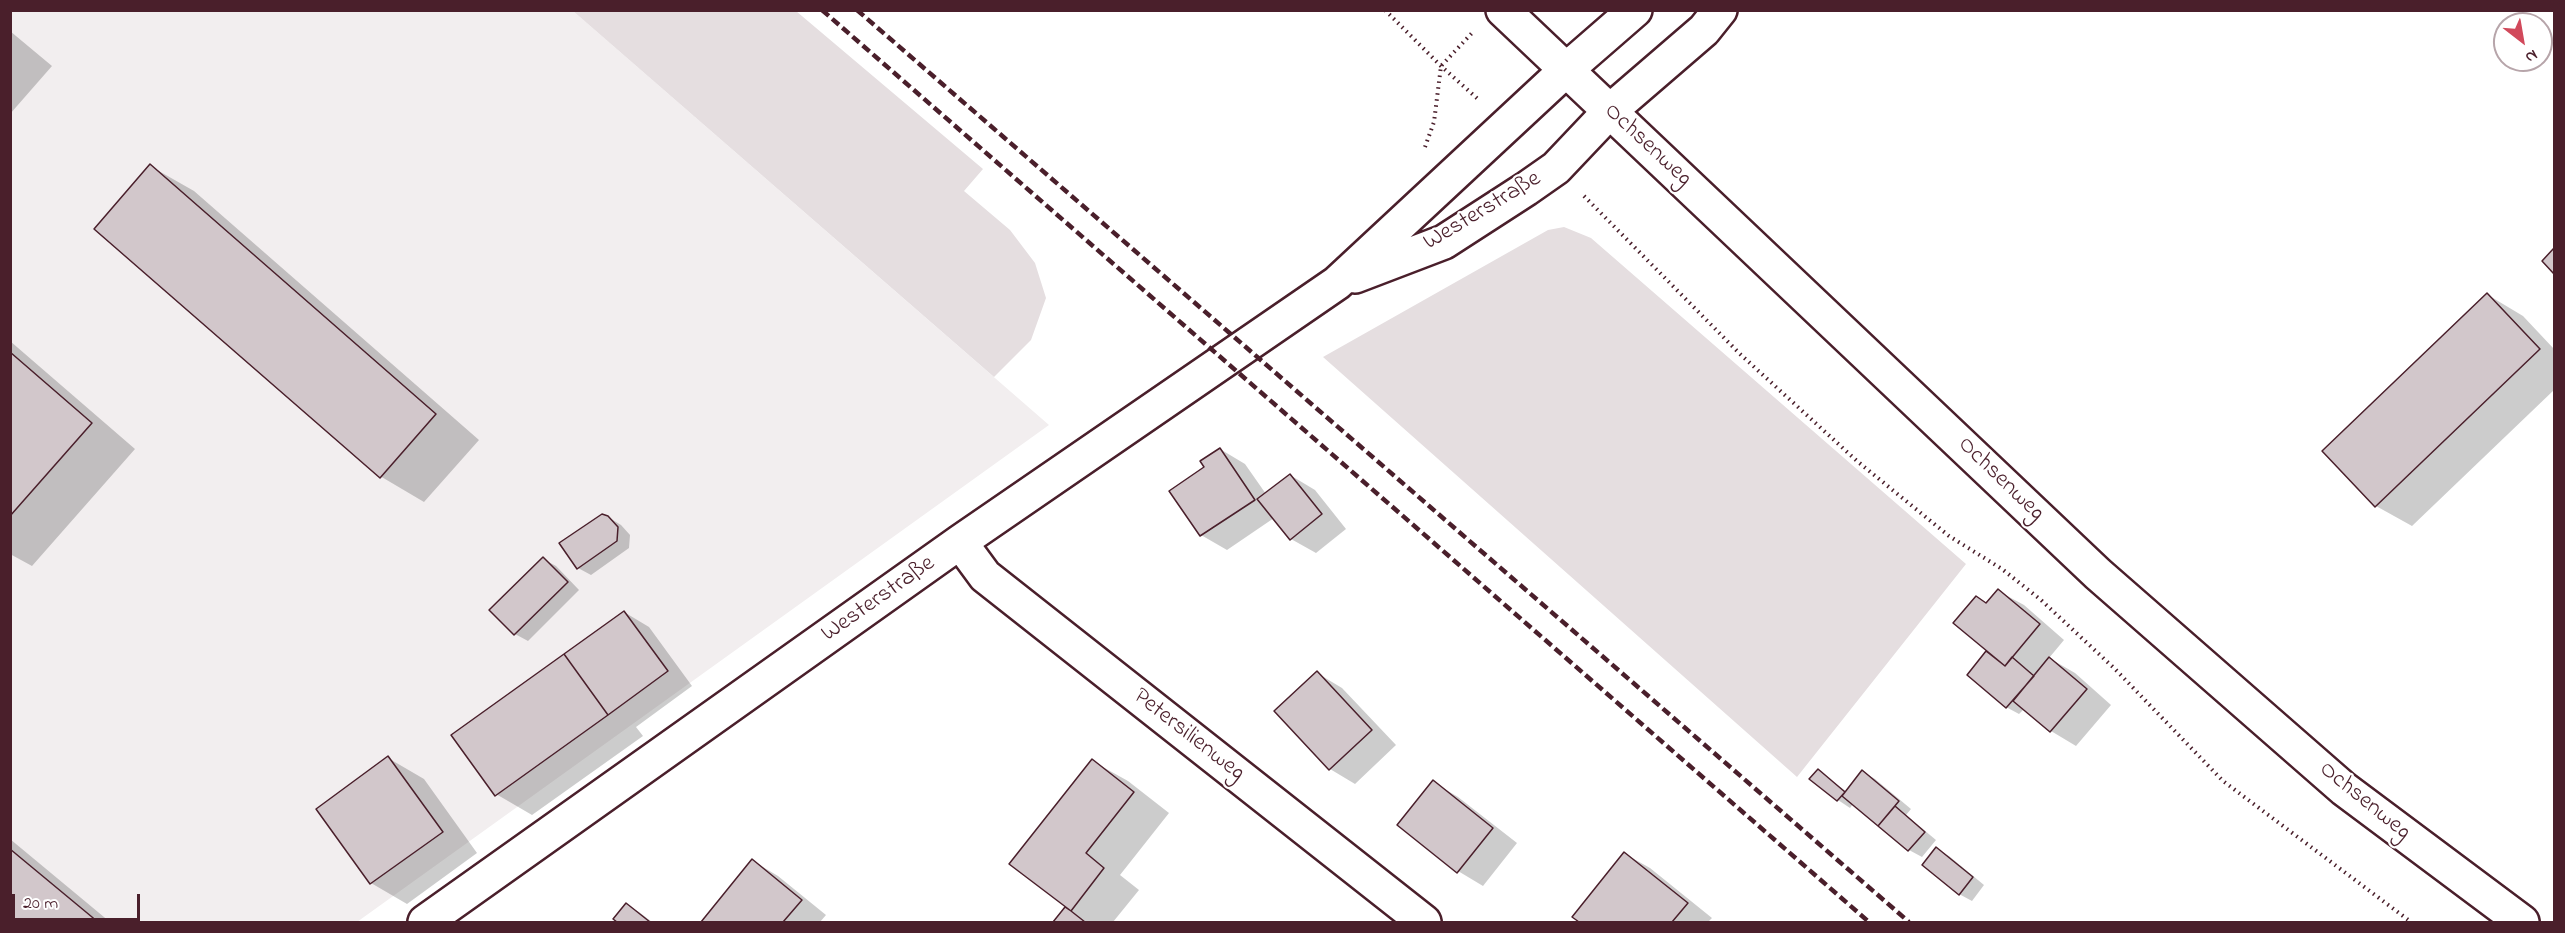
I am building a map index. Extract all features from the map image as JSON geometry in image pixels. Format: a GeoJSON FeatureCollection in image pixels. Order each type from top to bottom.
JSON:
{"type":"FeatureCollection","features":[{"type":"Feature","properties":{"kind":"street","name":"Westerstraße"},"geometry":{"type":"LineString","coordinates":[[425,922],[960,542],[1337,283],[1566,70],[1635,10]]}},
{"type":"Feature","properties":{"kind":"street","name":"Westerstraße"},"geometry":{"type":"LineString","coordinates":[[1337,283],[1444,242],[1556,168],[1610,111],[1704,30],[1720,10]]}},
{"type":"Feature","properties":{"kind":"street","name":"Ochsenweg"},"geometry":{"type":"LineString","coordinates":[[1490,18],[1566,70],[2098,574],[2344,789],[2522,922]]}},
{"type":"Feature","properties":{"kind":"street","name":"Petersilienweg"},"geometry":{"type":"LineString","coordinates":[[960,542],[985,576],[1425,922]]}},
{"type":"Feature","properties":{"kind":"path"},"geometry":{"type":"LineString","coordinates":[[1385,10],[1441,66],[1490,18]]}},
{"type":"Feature","properties":{"kind":"path"},"geometry":{"type":"LineString","coordinates":[[1556,168],[1740,354],[1857,461],[1949,536],[2002,569],[2041,600],[2115,669],[2186,746],[2223,781],[2411,922]]}},
{"type":"Feature","properties":{"kind":"shaded area"},"geometry":{"type":"Polygon","coordinates":[[[10,11],[573,11],[1049,425],[357,922],[11,922],[10,11]]]}},
{"type":"Feature","properties":{"kind":"shaded area"},"geometry":{"type":"Polygon","coordinates":[[[573,11],[796,11],[983,169],[964,191],[1010,230],[1035,263],[1046,298],[1031,340],[994,377],[573,11]]]}},
{"type":"Feature","properties":{"kind":"shaded area"},"geometry":{"type":"Polygon","coordinates":[[[1564,227],[1591,238],[1966,564],[1797,777],[1323,357],[1548,230],[1564,227]]]}},
{"type":"Feature","properties":{"kind":"building"},"geometry":{"type":"Polygon","coordinates":[[[150,164],[436,414],[380,478],[94,229],[150,164]]]}},
{"type":"Feature","properties":{"kind":"building"},"geometry":{"type":"Polygon","coordinates":[[[2554,248],[2554,274],[2542,261],[2554,248]]]}},
{"type":"Feature","properties":{"kind":"building"},"geometry":{"type":"Polygon","coordinates":[[[2487,293],[2540,349],[2375,507],[2322,451],[2487,293]]]}},
{"type":"Feature","properties":{"kind":"building"},"geometry":{"type":"Polygon","coordinates":[[[10,352],[92,423],[10,516],[10,352]]]}},
{"type":"Feature","properties":{"kind":"building"},"geometry":{"type":"Polygon","coordinates":[[[1220,448],[1255,500],[1200,536],[1169,491],[1204,467],[1200,461],[1220,448]]]}},
{"type":"Feature","properties":{"kind":"building"},"geometry":{"type":"Polygon","coordinates":[[[1290,474],[1322,514],[1290,540],[1257,499],[1290,474]]]}},
{"type":"Feature","properties":{"kind":"building"},"geometry":{"type":"Polygon","coordinates":[[[602,514],[608,516],[618,527],[617,541],[577,569],[559,543],[602,514]]]}},
{"type":"Feature","properties":{"kind":"building"},"geometry":{"type":"Polygon","coordinates":[[[543,557],[568,582],[514,635],[489,610],[543,557]]]}},
{"type":"Feature","properties":{"kind":"building"},"geometry":{"type":"Polygon","coordinates":[[[1998,589],[2040,624],[2005,666],[1953,623],[1976,596],[1986,603],[1998,589]]]}},
{"type":"Feature","properties":{"kind":"building"},"geometry":{"type":"Polygon","coordinates":[[[624,611],[668,671],[608,715],[564,654],[624,611]]]}},
{"type":"Feature","properties":{"kind":"building"},"geometry":{"type":"Polygon","coordinates":[[[1986,651],[2005,666],[2012,657],[2034,676],[2006,708],[1967,675],[1986,651]]]}},
{"type":"Feature","properties":{"kind":"building"},"geometry":{"type":"Polygon","coordinates":[[[564,654],[608,715],[495,796],[451,735],[564,654]]]}},
{"type":"Feature","properties":{"kind":"building"},"geometry":{"type":"Polygon","coordinates":[[[2049,657],[2087,689],[2050,732],[2013,701],[2049,657]]]}},
{"type":"Feature","properties":{"kind":"building"},"geometry":{"type":"Polygon","coordinates":[[[1317,671],[1372,730],[1329,770],[1274,711],[1317,671]]]}},
{"type":"Feature","properties":{"kind":"building"},"geometry":{"type":"Polygon","coordinates":[[[388,756],[443,832],[370,884],[316,809],[388,756]]]}},
{"type":"Feature","properties":{"kind":"building"},"geometry":{"type":"Polygon","coordinates":[[[1092,759],[1134,792],[1086,853],[1104,868],[1071,911],[1009,864],[1092,759]]]}},
{"type":"Feature","properties":{"kind":"building"},"geometry":{"type":"Polygon","coordinates":[[[1818,769],[1845,792],[1837,801],[1809,779],[1818,769]]]}},
{"type":"Feature","properties":{"kind":"building"},"geometry":{"type":"Polygon","coordinates":[[[1862,770],[1899,801],[1878,826],[1842,796],[1862,770]]]}},
{"type":"Feature","properties":{"kind":"building"},"geometry":{"type":"Polygon","coordinates":[[[1433,780],[1493,828],[1457,873],[1397,825],[1433,780]]]}},
{"type":"Feature","properties":{"kind":"building"},"geometry":{"type":"Polygon","coordinates":[[[1895,806],[1925,832],[1908,851],[1878,826],[1895,806]]]}},
{"type":"Feature","properties":{"kind":"building"},"geometry":{"type":"Polygon","coordinates":[[[1936,847],[1973,877],[1959,895],[1922,865],[1936,847]]]}},
{"type":"Feature","properties":{"kind":"building"},"geometry":{"type":"Polygon","coordinates":[[[10,849],[98,922],[10,922],[10,849]]]}},
{"type":"Feature","properties":{"kind":"building"},"geometry":{"type":"Polygon","coordinates":[[[1624,852],[1688,903],[1672,922],[1579,922],[1572,917],[1624,852]]]}},
{"type":"Feature","properties":{"kind":"building"},"geometry":{"type":"Polygon","coordinates":[[[752,859],[802,900],[783,922],[701,922],[752,859]]]}},
{"type":"Feature","properties":{"kind":"building"},"geometry":{"type":"Polygon","coordinates":[[[626,903],[650,922],[617,922],[613,919],[626,903]]]}},
{"type":"Feature","properties":{"kind":"building"},"geometry":{"type":"Polygon","coordinates":[[[1065,907],[1071,911],[1085,922],[1053,922],[1065,907]]]}},
{"type":"Feature","properties":{"kind":"railway"},"geometry":{"type":"LineString","coordinates":[[822,10],[1869,922]]}},
{"type":"Feature","properties":{"kind":"railway"},"geometry":{"type":"LineString","coordinates":[[857,10],[1909,922]]}}]}
